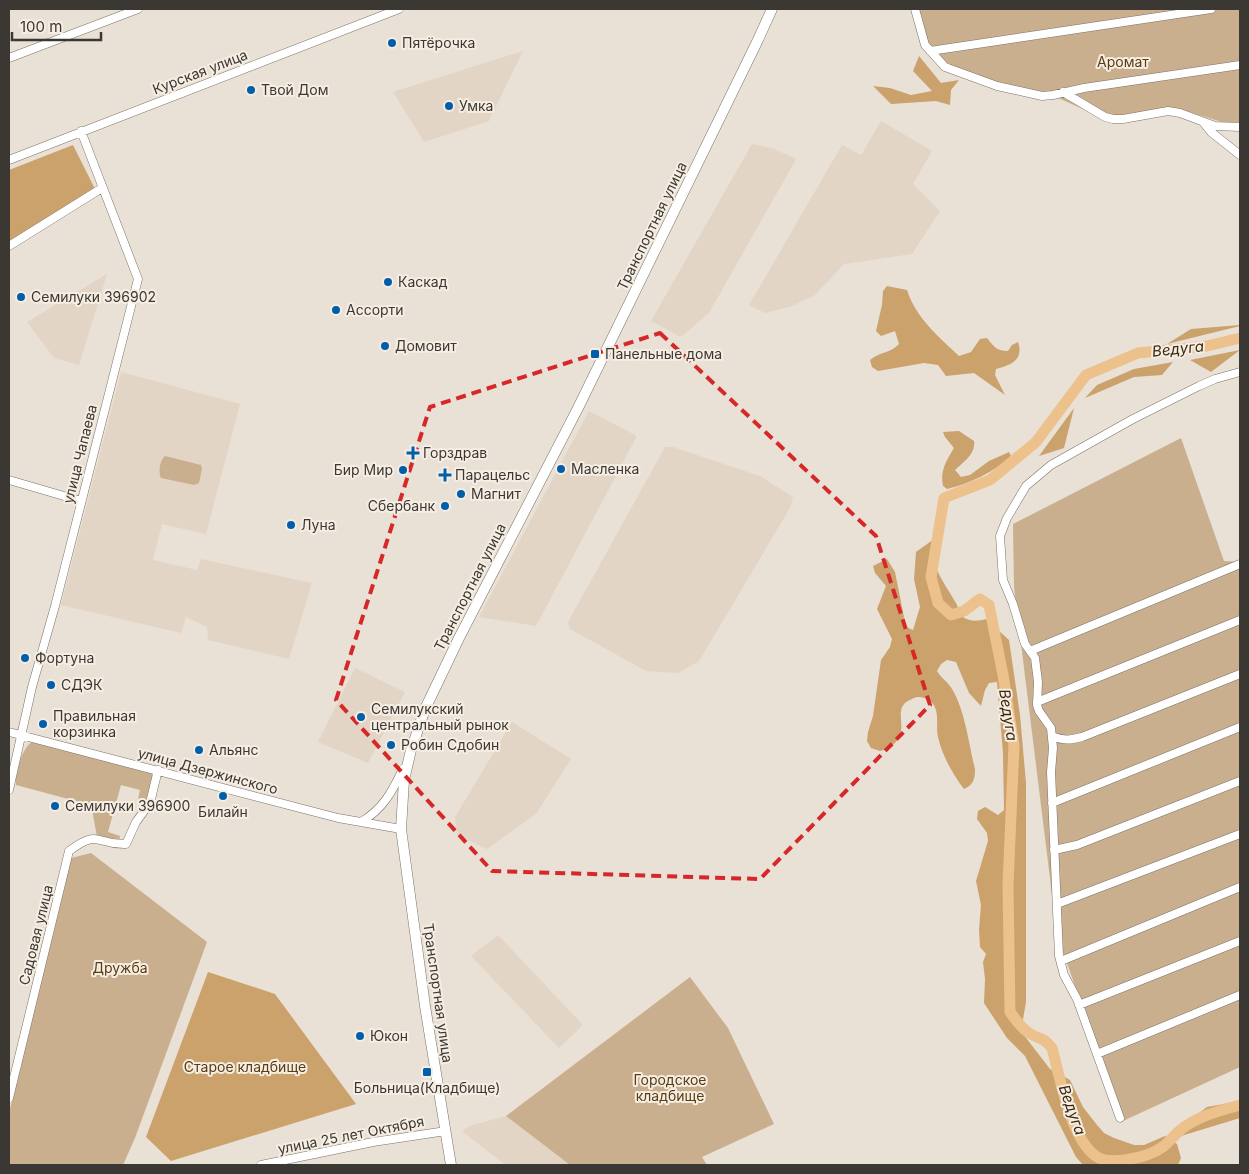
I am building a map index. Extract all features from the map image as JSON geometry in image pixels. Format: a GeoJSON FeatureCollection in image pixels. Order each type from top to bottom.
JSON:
{"type":"FeatureCollection","features":[{"type":"Feature","properties":{"kind":"main road","name":"Транспортная улица"},"geometry":{"type":"LineString","coordinates":[[451,1165],[425,1006],[401,829],[404,780],[409,759],[425,710],[459,638],[578,408],[772,9]]}},
{"type":"Feature","properties":{"kind":"street"},"geometry":{"type":"LineString","coordinates":[[9,58],[138,9]]}},
{"type":"Feature","properties":{"kind":"street","name":"Курская улица"},"geometry":{"type":"LineString","coordinates":[[9,160],[399,9]]}},
{"type":"Feature","properties":{"kind":"street"},"geometry":{"type":"LineString","coordinates":[[915,9],[923,39],[930,51],[945,67],[997,86],[1042,96],[1240,65]]}},
{"type":"Feature","properties":{"kind":"street"},"geometry":{"type":"LineString","coordinates":[[930,51],[1212,9]]}},
{"type":"Feature","properties":{"kind":"street"},"geometry":{"type":"LineString","coordinates":[[1063,92],[1105,117],[1113,119],[1168,111],[1180,113],[1215,126],[1240,127]]}},
{"type":"Feature","properties":{"kind":"street"},"geometry":{"type":"LineString","coordinates":[[1203,122],[1211,132],[1240,155]]}},
{"type":"Feature","properties":{"kind":"street","name":"улица Чапаева"},"geometry":{"type":"LineString","coordinates":[[9,790],[21,735],[138,279],[81,131]]}},
{"type":"Feature","properties":{"kind":"street"},"geometry":{"type":"LineString","coordinates":[[9,246],[102,188]]}},
{"type":"Feature","properties":{"kind":"street"},"geometry":{"type":"LineString","coordinates":[[1120,1118],[1079,1005],[1064,975],[1060,961],[1052,803],[1051,728],[1039,712],[1038,669],[1035,658],[1025,644],[1013,604],[1002,580],[1000,536],[1007,518],[1026,486],[1051,465],[1133,419],[1199,386],[1240,372]]}},
{"type":"Feature","properties":{"kind":"street"},"geometry":{"type":"LineString","coordinates":[[9,480],[81,501]]}},
{"type":"Feature","properties":{"kind":"street"},"geometry":{"type":"LineString","coordinates":[[1030,651],[1240,564]]}},
{"type":"Feature","properties":{"kind":"street"},"geometry":{"type":"LineString","coordinates":[[1038,702],[1240,620]]}},
{"type":"Feature","properties":{"kind":"street"},"geometry":{"type":"LineString","coordinates":[[1052,736],[1069,741],[1082,737],[1240,674]]}},
{"type":"Feature","properties":{"kind":"street"},"geometry":{"type":"LineString","coordinates":[[1052,803],[1240,727]]}},
{"type":"Feature","properties":{"kind":"street","name":"улица Дзержинского"},"geometry":{"type":"LineString","coordinates":[[9,732],[338,818],[401,829]]}},
{"type":"Feature","properties":{"kind":"street"},"geometry":{"type":"LineString","coordinates":[[361,822],[374,814],[385,802],[409,759]]}},
{"type":"Feature","properties":{"kind":"street","name":"Садовая улица"},"geometry":{"type":"LineString","coordinates":[[9,1098],[69,851],[92,838],[114,844],[126,844],[136,822],[150,803],[158,770]]}},
{"type":"Feature","properties":{"kind":"street"},"geometry":{"type":"LineString","coordinates":[[1054,850],[1077,845],[1240,781]]}},
{"type":"Feature","properties":{"kind":"street"},"geometry":{"type":"LineString","coordinates":[[1057,904],[1240,834]]}},
{"type":"Feature","properties":{"kind":"street"},"geometry":{"type":"LineString","coordinates":[[1060,961],[1240,887]]}},
{"type":"Feature","properties":{"kind":"street"},"geometry":{"type":"LineString","coordinates":[[1079,1005],[1240,940]]}},
{"type":"Feature","properties":{"kind":"street"},"geometry":{"type":"LineString","coordinates":[[1096,1054],[1240,995]]}},
{"type":"Feature","properties":{"kind":"street","name":"улица 25 лет Октября"},"geometry":{"type":"LineString","coordinates":[[261,1165],[373,1142],[446,1131]]}},
{"type":"Feature","properties":{"kind":"highlighted area"},"geometry":{"type":"Polygon","coordinates":[[[660,333],[876,536],[930,705],[760,879],[492,871],[336,700],[430,407],[660,333]]]}},
{"type":"Feature","properties":{"kind":"shaded area","name":"Умка"},"geometry":{"type":"Polygon","coordinates":[[[523,51],[489,121],[424,142],[393,92],[523,51]]]}},
{"type":"Feature","properties":{"kind":"shaded area"},"geometry":{"type":"Polygon","coordinates":[[[881,121],[932,151],[913,184],[940,211],[912,254],[844,264],[815,295],[792,306],[765,313],[749,305],[842,145],[861,155],[881,121]]]}},
{"type":"Feature","properties":{"kind":"shaded area"},"geometry":{"type":"Polygon","coordinates":[[[752,144],[772,148],[796,159],[709,313],[681,337],[651,321],[752,144]]]}},
{"type":"Feature","properties":{"kind":"shaded area"},"geometry":{"type":"Polygon","coordinates":[[[107,274],[79,365],[54,358],[27,322],[107,274]]]}},
{"type":"Feature","properties":{"kind":"shaded area"},"geometry":{"type":"Polygon","coordinates":[[[121,372],[240,404],[206,534],[162,524],[153,560],[197,570],[201,559],[312,583],[289,659],[208,640],[207,627],[186,617],[181,633],[61,605],[121,372]]]}},
{"type":"Feature","properties":{"kind":"shaded area"},"geometry":{"type":"Polygon","coordinates":[[[589,411],[637,436],[536,626],[479,617],[589,411]]]}},
{"type":"Feature","properties":{"kind":"shaded area"},"geometry":{"type":"Polygon","coordinates":[[[665,447],[673,447],[760,476],[793,497],[790,508],[699,661],[678,673],[646,671],[570,629],[568,622],[665,447]]]}},
{"type":"Feature","properties":{"kind":"shaded area","name":"Семилукский центральный рынок"},"geometry":{"type":"Polygon","coordinates":[[[355,668],[405,692],[368,763],[318,742],[355,668]]]}},
{"type":"Feature","properties":{"kind":"shaded area"},"geometry":{"type":"Polygon","coordinates":[[[512,722],[571,759],[536,814],[487,849],[457,835],[455,817],[512,722]]]}},
{"type":"Feature","properties":{"kind":"shaded area"},"geometry":{"type":"Polygon","coordinates":[[[498,935],[583,1025],[559,1048],[471,956],[498,935]]]}},
{"type":"Feature","properties":{"kind":"shaded area"},"geometry":{"type":"Polygon","coordinates":[[[506,1116],[570,1165],[505,1165],[462,1131],[469,1126],[506,1116]]]}},
{"type":"Feature","properties":{"kind":"green space","name":"Аромат"},"geometry":{"type":"Polygon","coordinates":[[[919,9],[1240,9],[1240,122],[1222,122],[1183,110],[1167,109],[1124,117],[1085,110],[1056,97],[999,85],[948,66],[928,44],[919,9]]]}},
{"type":"Feature","properties":{"kind":"green space"},"geometry":{"type":"Polygon","coordinates":[[[919,56],[941,83],[959,80],[951,90],[950,105],[936,101],[891,104],[873,86],[890,88],[911,95],[932,91],[913,71],[919,56]]]}},
{"type":"Feature","properties":{"kind":"green space"},"geometry":{"type":"Polygon","coordinates":[[[73,145],[95,189],[9,242],[9,170],[73,145]]]}},
{"type":"Feature","properties":{"kind":"green space"},"geometry":{"type":"Polygon","coordinates":[[[887,286],[907,290],[922,318],[959,356],[971,352],[980,339],[987,338],[996,348],[1004,351],[1008,351],[1012,345],[1018,342],[1019,353],[1015,361],[1007,366],[996,369],[995,375],[1005,395],[974,373],[946,376],[938,365],[924,363],[878,371],[872,367],[870,360],[899,344],[895,331],[881,336],[876,331],[883,291],[887,286]]]}},
{"type":"Feature","properties":{"kind":"green space"},"geometry":{"type":"Polygon","coordinates":[[[1240,326],[1167,344],[1191,329],[1240,326]]]}},
{"type":"Feature","properties":{"kind":"green space"},"geometry":{"type":"Polygon","coordinates":[[[1240,350],[1211,372],[1190,360],[1240,350]]]}},
{"type":"Feature","properties":{"kind":"green space"},"geometry":{"type":"Polygon","coordinates":[[[1173,362],[1162,375],[1134,377],[1085,398],[1097,385],[1134,369],[1173,362]]]}},
{"type":"Feature","properties":{"kind":"green space"},"geometry":{"type":"Polygon","coordinates":[[[1074,408],[1064,448],[1039,456],[1074,408]]]}},
{"type":"Feature","properties":{"kind":"green space"},"geometry":{"type":"Polygon","coordinates":[[[959,431],[974,441],[971,454],[955,470],[961,477],[970,475],[989,461],[1009,452],[1011,456],[981,477],[947,489],[943,486],[943,471],[954,448],[943,432],[959,431]]]}},
{"type":"Feature","properties":{"kind":"green space"},"geometry":{"type":"Polygon","coordinates":[[[1181,438],[1224,561],[1240,562],[1240,1067],[1123,1121],[1057,935],[1014,587],[1013,524],[1181,438]]]}},
{"type":"Feature","properties":{"kind":"green space"},"geometry":{"type":"Polygon","coordinates":[[[165,456],[201,465],[199,483],[194,485],[161,478],[160,466],[165,456]]]}},
{"type":"Feature","properties":{"kind":"green space"},"geometry":{"type":"Polygon","coordinates":[[[934,539],[932,548],[935,565],[962,616],[966,619],[977,621],[986,619],[1009,640],[1020,715],[1026,783],[1026,1002],[1022,1025],[1023,1034],[1050,1069],[1070,1080],[1083,1107],[1104,1133],[1134,1145],[1144,1145],[1165,1136],[1177,1144],[1181,1158],[1178,1165],[1083,1165],[1076,1157],[1025,1056],[1007,1038],[984,1003],[985,979],[983,962],[986,954],[980,947],[981,905],[976,881],[988,841],[987,833],[977,819],[978,811],[985,807],[998,815],[1004,810],[1003,753],[997,682],[989,683],[981,706],[969,693],[956,662],[947,660],[941,664],[937,671],[956,697],[966,728],[975,773],[970,786],[964,789],[942,751],[937,732],[935,706],[927,699],[916,697],[901,709],[901,731],[892,745],[880,751],[871,748],[867,741],[873,716],[881,660],[890,647],[892,639],[877,609],[886,586],[875,573],[873,566],[887,559],[895,572],[906,627],[913,630],[920,607],[914,579],[916,552],[934,539]]]}},
{"type":"Feature","properties":{"kind":"green space"},"geometry":{"type":"Polygon","coordinates":[[[34,741],[151,773],[155,777],[150,800],[138,799],[140,790],[121,785],[108,832],[120,836],[119,841],[97,837],[92,809],[87,804],[16,785],[18,767],[23,754],[26,748],[34,741]]]}},
{"type":"Feature","properties":{"kind":"green space","name":"Дружба"},"geometry":{"type":"Polygon","coordinates":[[[91,853],[207,942],[135,1138],[123,1165],[9,1165],[9,1113],[71,858],[91,853]]]}},
{"type":"Feature","properties":{"kind":"green space","name":"Старое кладбище"},"geometry":{"type":"Polygon","coordinates":[[[208,972],[275,994],[356,1104],[171,1161],[146,1137],[208,972]]]}},
{"type":"Feature","properties":{"kind":"green space","name":"Городское кладбище"},"geometry":{"type":"Polygon","coordinates":[[[690,977],[728,1028],[774,1124],[702,1157],[707,1165],[570,1165],[506,1116],[690,977]]]}},
{"type":"Feature","properties":{"kind":"green space"},"geometry":{"type":"Polygon","coordinates":[[[1240,1101],[1240,1118],[1181,1136],[1183,1125],[1207,1107],[1240,1101]]]}},
{"type":"Feature","properties":{"kind":"waterway","name":"Ведуга"},"geometry":{"type":"LineString","coordinates":[[1240,338],[1207,346],[1138,353],[1086,375],[1036,442],[990,480],[944,498],[931,577],[938,603],[951,615],[964,611],[980,599],[989,605],[1014,745],[1008,885],[1010,1012],[1026,1031],[1043,1040],[1052,1048],[1068,1108],[1081,1139],[1089,1150],[1099,1158],[1109,1161],[1135,1158],[1150,1154],[1159,1149],[1178,1132],[1199,1118],[1240,1105]]}},
{"type":"Feature","properties":{"kind":"place","name":"Пятёрочка"},"geometry":{"type":"Point","coordinates":[392,43]}},
{"type":"Feature","properties":{"kind":"place","name":"Твой Дом"},"geometry":{"type":"Point","coordinates":[251,90]}},
{"type":"Feature","properties":{"kind":"place","name":"Умка"},"geometry":{"type":"Point","coordinates":[449,106]}},
{"type":"Feature","properties":{"kind":"place","name":"Каскад"},"geometry":{"type":"Point","coordinates":[388,282]}},
{"type":"Feature","properties":{"kind":"place","name":"Семилуки 396902"},"geometry":{"type":"Point","coordinates":[21,297]}},
{"type":"Feature","properties":{"kind":"place","name":"Ассорти"},"geometry":{"type":"Point","coordinates":[336,310]}},
{"type":"Feature","properties":{"kind":"place","name":"Домовит"},"geometry":{"type":"Point","coordinates":[385,346]}},
{"type":"Feature","properties":{"kind":"place","name":"Панельные дома"},"geometry":{"type":"Point","coordinates":[595,354]}},
{"type":"Feature","properties":{"kind":"place","name":"Горздрав"},"geometry":{"type":"Point","coordinates":[413,453]}},
{"type":"Feature","properties":{"kind":"place","name":"Масленка"},"geometry":{"type":"Point","coordinates":[561,469]}},
{"type":"Feature","properties":{"kind":"place","name":"Бир Мир"},"geometry":{"type":"Point","coordinates":[403,470]}},
{"type":"Feature","properties":{"kind":"place","name":"Парацельс"},"geometry":{"type":"Point","coordinates":[445,475]}},
{"type":"Feature","properties":{"kind":"place","name":"Магнит"},"geometry":{"type":"Point","coordinates":[461,494]}},
{"type":"Feature","properties":{"kind":"place","name":"Сбербанк"},"geometry":{"type":"Point","coordinates":[445,506]}},
{"type":"Feature","properties":{"kind":"place","name":"Луна"},"geometry":{"type":"Point","coordinates":[291,525]}},
{"type":"Feature","properties":{"kind":"place","name":"Фортуна"},"geometry":{"type":"Point","coordinates":[25,658]}},
{"type":"Feature","properties":{"kind":"place","name":"СДЭК"},"geometry":{"type":"Point","coordinates":[51,685]}},
{"type":"Feature","properties":{"kind":"place","name":"Семилукский центральный рынок"},"geometry":{"type":"Point","coordinates":[361,717]}},
{"type":"Feature","properties":{"kind":"place","name":"Правильная корзинка"},"geometry":{"type":"Point","coordinates":[43,724]}},
{"type":"Feature","properties":{"kind":"place","name":"Робин Сдобин"},"geometry":{"type":"Point","coordinates":[391,745]}},
{"type":"Feature","properties":{"kind":"place","name":"Альянс"},"geometry":{"type":"Point","coordinates":[199,750]}},
{"type":"Feature","properties":{"kind":"place","name":"Билайн"},"geometry":{"type":"Point","coordinates":[223,796]}},
{"type":"Feature","properties":{"kind":"place","name":"Семилуки 396900"},"geometry":{"type":"Point","coordinates":[55,806]}},
{"type":"Feature","properties":{"kind":"place","name":"Юкон"},"geometry":{"type":"Point","coordinates":[360,1036]}},
{"type":"Feature","properties":{"kind":"place","name":"Больница(Кладбище)"},"geometry":{"type":"Point","coordinates":[427,1072]}}]}
